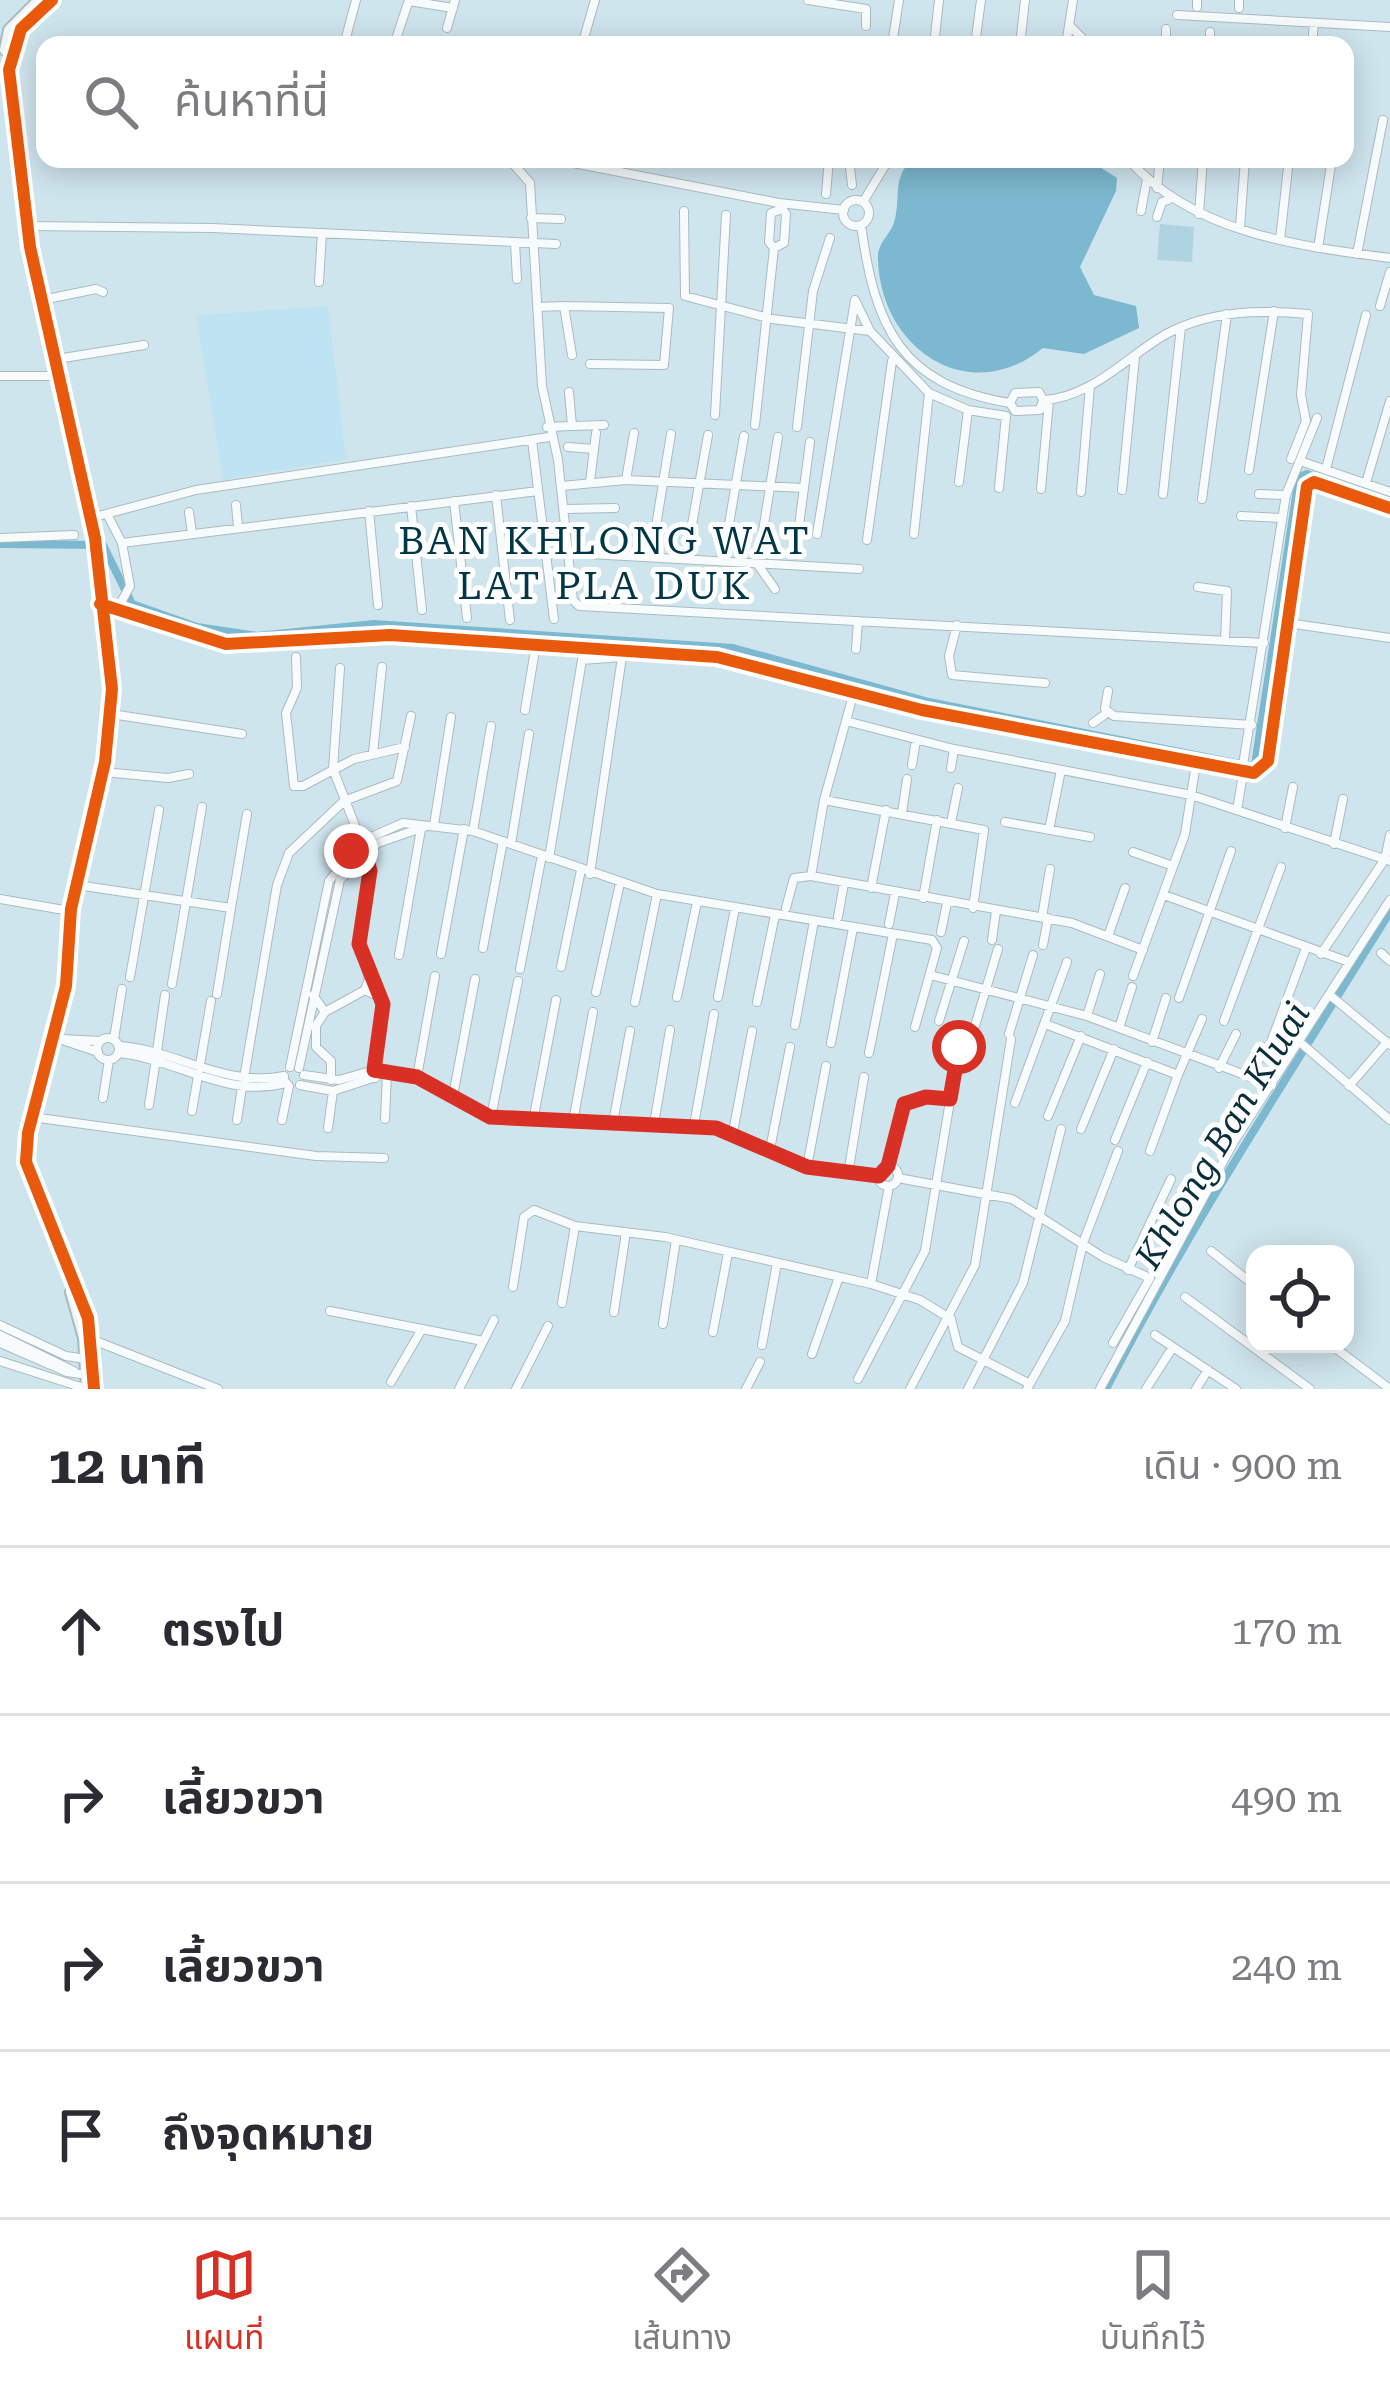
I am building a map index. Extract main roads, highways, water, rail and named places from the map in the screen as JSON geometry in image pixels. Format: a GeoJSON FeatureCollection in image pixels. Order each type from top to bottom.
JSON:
{"type":"FeatureCollection","features":[{"type":"Feature","properties":{"kind":"waterway"},"geometry":{"type":"LineString","coordinates":[[0,544],[103,545],[132,604],[197,627],[257,636],[374,624],[733,648],[929,702],[1250,766],[1255,765],[1299,477],[1307,474],[1390,502]]}},
{"type":"Feature","properties":{"kind":"waterway","name":"Khlong Ban Kluai"},"geometry":{"type":"LineString","coordinates":[[1106,1389],[1208,1207],[1390,912]]}},
{"type":"Feature","properties":{"kind":"district","name":"BAN KHLONG WAT LAT PLA DUK"},"geometry":{"type":"Point","coordinates":[605,562]}}]}
